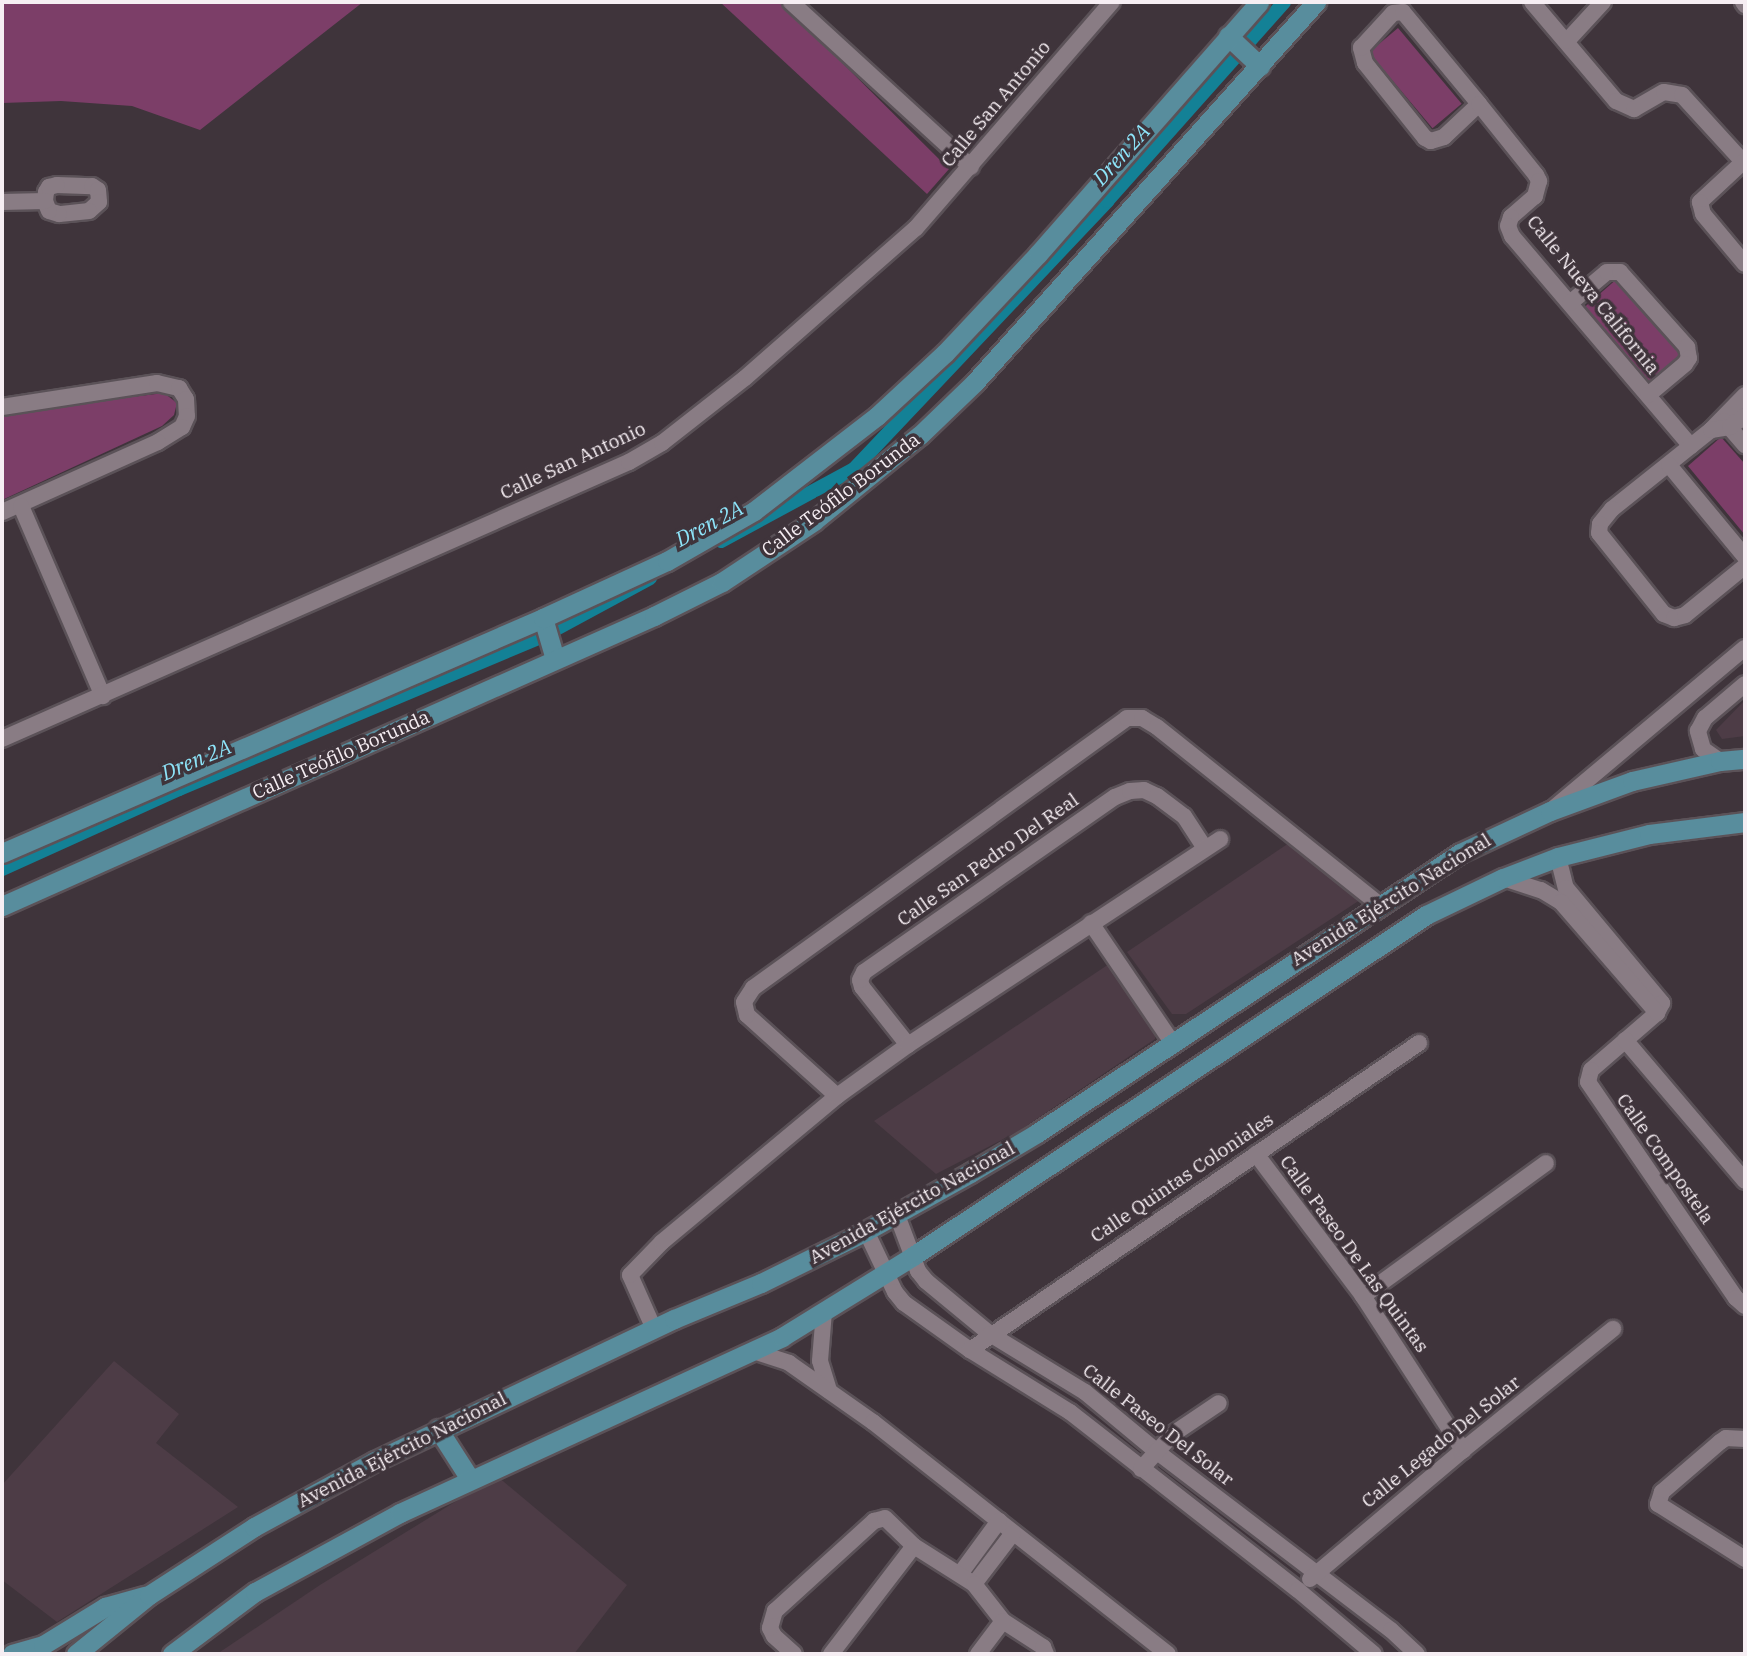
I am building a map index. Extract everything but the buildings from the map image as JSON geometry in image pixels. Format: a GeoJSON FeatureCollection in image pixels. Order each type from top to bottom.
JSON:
{"type":"FeatureCollection","features":[{"type":"Feature","properties":{"kind":"main road","name":"Calle Teófilo Borunda"},"geometry":{"type":"LineString","coordinates":[[2,906],[553,654],[654,616],[722,582],[814,521],[874,474],[975,382],[1242,49],[1259,2]]}},
{"type":"Feature","properties":{"kind":"main road","name":"Calle Teófilo Borunda"},"geometry":{"type":"LineString","coordinates":[[2,853],[544,622],[667,561],[754,510],[877,416],[945,353],[1038,254],[1242,49],[1316,2]]}},
{"type":"Feature","properties":{"kind":"main road"},"geometry":{"type":"LineString","coordinates":[[544,622],[553,654]]}},
{"type":"Feature","properties":{"kind":"main road","name":"Avenida Ejército Nacional"},"geometry":{"type":"LineString","coordinates":[[76,1654],[149,1595],[254,1527],[438,1429],[654,1329],[761,1283],[866,1231],[1037,1133],[1379,904],[1460,853],[1550,811],[1632,781],[1745,758]]}},
{"type":"Feature","properties":{"kind":"main road","name":"Avenida Ejército Nacional"},"geometry":{"type":"LineString","coordinates":[[172,1654],[245,1599],[296,1567],[470,1479],[753,1351],[824,1311],[912,1256],[1403,930],[1503,878],[1558,858],[1649,834],[1745,822]]}},
{"type":"Feature","properties":{"kind":"main road"},"geometry":{"type":"LineString","coordinates":[[438,1429],[470,1479]]}},
{"type":"Feature","properties":{"kind":"main road"},"geometry":{"type":"LineString","coordinates":[[12,1654],[43,1645],[105,1607],[149,1595]]}},
{"type":"Feature","properties":{"kind":"street"},"geometry":{"type":"LineString","coordinates":[[791,2],[971,167]]}},
{"type":"Feature","properties":{"kind":"street"},"geometry":{"type":"LineString","coordinates":[[1532,2],[1616,101],[1634,109],[1644,106],[1664,92],[1678,93],[1686,98],[1744,163],[1700,202],[1703,214],[1745,264]]}},
{"type":"Feature","properties":{"kind":"street"},"geometry":{"type":"LineString","coordinates":[[1567,41],[1601,8],[1603,2]]}},
{"type":"Feature","properties":{"kind":"street","name":"Calle San Antonio"},"geometry":{"type":"LineString","coordinates":[[2,739],[629,462],[662,443],[756,369],[916,228],[971,167],[1103,5]]}},
{"type":"Feature","properties":{"kind":"street"},"geometry":{"type":"LineString","coordinates":[[1403,12],[1479,104],[1444,137],[1431,141],[1425,138],[1365,63],[1361,48],[1393,13],[1403,12]]}},
{"type":"Feature","properties":{"kind":"street","name":"Calle Nueva California"},"geometry":{"type":"LineString","coordinates":[[1479,104],[1539,181],[1540,187],[1535,197],[1511,217],[1509,231],[1691,446]]}},
{"type":"Feature","properties":{"kind":"street"},"geometry":{"type":"LineString","coordinates":[[2,202],[45,201]]}},
{"type":"Feature","properties":{"kind":"street"},"geometry":{"type":"LineString","coordinates":[[1570,303],[1607,272],[1620,272],[1687,347],[1689,358],[1685,364],[1648,395]]}},
{"type":"Feature","properties":{"kind":"street"},"geometry":{"type":"LineString","coordinates":[[2,407],[157,383],[179,388],[186,399],[187,416],[182,427],[173,434],[2,513]]}},
{"type":"Feature","properties":{"kind":"street"},"geometry":{"type":"LineString","coordinates":[[1745,395],[1720,425],[1605,516],[1599,533],[1664,614],[1674,618],[1685,615],[1745,566]]}},
{"type":"Feature","properties":{"kind":"street"},"geometry":{"type":"LineString","coordinates":[[1720,425],[1745,416]]}},
{"type":"Feature","properties":{"kind":"street"},"geometry":{"type":"LineString","coordinates":[[1720,425],[1745,445]]}},
{"type":"Feature","properties":{"kind":"street"},"geometry":{"type":"LineString","coordinates":[[1669,465],[1745,557]]}},
{"type":"Feature","properties":{"kind":"street"},"geometry":{"type":"LineString","coordinates":[[21,506],[103,696]]}},
{"type":"Feature","properties":{"kind":"street"},"geometry":{"type":"LineString","coordinates":[[1550,811],[1745,648]]}},
{"type":"Feature","properties":{"kind":"street"},"geometry":{"type":"LineString","coordinates":[[1720,761],[1703,749],[1698,731],[1706,718],[1745,684]]}},
{"type":"Feature","properties":{"kind":"street"},"geometry":{"type":"LineString","coordinates":[[837,1096],[747,1015],[744,1002],[753,988],[1127,718],[1142,718],[1157,727],[1379,904]]}},
{"type":"Feature","properties":{"kind":"street","name":"Calle San Pedro Del Real"},"geometry":{"type":"LineString","coordinates":[[654,1329],[630,1275],[662,1242],[837,1096],[908,1045],[1213,844],[1184,816],[1157,796],[1144,790],[1130,791],[1115,797],[864,972],[860,980],[862,987],[908,1045]]}},
{"type":"Feature","properties":{"kind":"street"},"geometry":{"type":"LineString","coordinates":[[1558,858],[1566,888],[1606,944]]}},
{"type":"Feature","properties":{"kind":"street"},"geometry":{"type":"LineString","coordinates":[[1503,878],[1554,897],[1606,944]]}},
{"type":"Feature","properties":{"kind":"street"},"geometry":{"type":"LineString","coordinates":[[1091,923],[1172,1042]]}},
{"type":"Feature","properties":{"kind":"street","name":"Calle Compostela"},"geometry":{"type":"LineString","coordinates":[[1606,944],[1632,975],[1662,1000],[1662,1007],[1589,1073],[1590,1086],[1735,1298],[1745,1306]]}},
{"type":"Feature","properties":{"kind":"street","name":"Calle Compostela"},"geometry":{"type":"LineString","coordinates":[[1625,1040],[1745,1181]]}},
{"type":"Feature","properties":{"kind":"street","name":"Calle Quintas Coloniales"},"geometry":{"type":"LineString","coordinates":[[970,1350],[1419,1043]]}},
{"type":"Feature","properties":{"kind":"street","name":"Calle Paseo De Las Quintas"},"geometry":{"type":"LineString","coordinates":[[1256,1153],[1363,1296],[1463,1450]]}},
{"type":"Feature","properties":{"kind":"street"},"geometry":{"type":"LineString","coordinates":[[1363,1296],[1546,1163]]}},
{"type":"Feature","properties":{"kind":"street","name":"Calle Paseo Del Solar"},"geometry":{"type":"LineString","coordinates":[[897,1214],[912,1256],[926,1282],[990,1334],[1085,1392],[1156,1451],[1391,1630],[1418,1654]]}},
{"type":"Feature","properties":{"kind":"street"},"geometry":{"type":"LineString","coordinates":[[866,1231],[885,1273],[904,1303],[970,1350],[1070,1412],[1298,1590],[1374,1654]]}},
{"type":"Feature","properties":{"kind":"street"},"geometry":{"type":"LineString","coordinates":[[824,1311],[820,1361],[829,1391]]}},
{"type":"Feature","properties":{"kind":"street","name":"Calle Legado Del Solar"},"geometry":{"type":"LineString","coordinates":[[1298,1590],[1463,1450],[1613,1329]]}},
{"type":"Feature","properties":{"kind":"street"},"geometry":{"type":"LineString","coordinates":[[753,1351],[789,1363],[829,1391],[1168,1654]]}},
{"type":"Feature","properties":{"kind":"street"},"geometry":{"type":"LineString","coordinates":[[1141,1469],[1173,1434],[1219,1403]]}},
{"type":"Feature","properties":{"kind":"street"},"geometry":{"type":"LineString","coordinates":[[1745,1439],[1726,1438],[1720,1442],[1662,1492],[1658,1504],[1745,1559]]}},
{"type":"Feature","properties":{"kind":"street"},"geometry":{"type":"LineString","coordinates":[[794,1654],[774,1636],[770,1628],[771,1619],[781,1604],[881,1518],[889,1519],[914,1546],[974,1584],[1003,1621],[1043,1647],[1046,1654]]}},
{"type":"Feature","properties":{"kind":"street"},"geometry":{"type":"LineString","coordinates":[[960,1574],[999,1521]]}},
{"type":"Feature","properties":{"kind":"street"},"geometry":{"type":"LineString","coordinates":[[974,1584],[1013,1533]]}},
{"type":"Feature","properties":{"kind":"street"},"geometry":{"type":"LineString","coordinates":[[831,1654],[914,1546]]}},
{"type":"Feature","properties":{"kind":"street"},"geometry":{"type":"LineString","coordinates":[[978,1654],[1003,1621]]}},
{"type":"Feature","properties":{"kind":"shaded area"},"geometry":{"type":"Polygon","coordinates":[[[2,2],[363,2],[200,130],[132,106],[61,101],[2,103],[2,2]]]}},
{"type":"Feature","properties":{"kind":"shaded area"},"geometry":{"type":"Polygon","coordinates":[[[720,2],[781,2],[949,169],[927,194],[720,2]]]}},
{"type":"Feature","properties":{"kind":"shaded area"},"geometry":{"type":"Polygon","coordinates":[[[1398,28],[1462,104],[1433,128],[1369,52],[1398,28]]]}},
{"type":"Feature","properties":{"kind":"shaded area"},"geometry":{"type":"Polygon","coordinates":[[[1618,278],[1684,354],[1650,384],[1584,308],[1618,278]]]}},
{"type":"Feature","properties":{"kind":"shaded area"},"geometry":{"type":"Polygon","coordinates":[[[164,393],[177,403],[174,415],[162,426],[2,500],[2,417],[43,408],[164,393]]]}},
{"type":"Feature","properties":{"kind":"shaded area"},"geometry":{"type":"Polygon","coordinates":[[[1721,437],[1745,464],[1745,535],[1688,466],[1721,437]]]}},
{"type":"Feature","properties":{"kind":"shaded area"},"geometry":{"type":"Polygon","coordinates":[[[1745,700],[1745,736],[1722,739],[1716,730],[1745,700]]]}},
{"type":"Feature","properties":{"kind":"shaded area"},"geometry":{"type":"Polygon","coordinates":[[[1292,841],[1360,900],[1186,1014],[1172,1014],[1127,952],[1292,841]]]}},
{"type":"Feature","properties":{"kind":"shaded area"},"geometry":{"type":"Polygon","coordinates":[[[1109,964],[1155,1030],[1155,1039],[1019,1131],[936,1174],[874,1121],[1109,964]]]}},
{"type":"Feature","properties":{"kind":"shaded area"},"geometry":{"type":"Polygon","coordinates":[[[114,1361],[179,1414],[156,1443],[238,1507],[57,1622],[2,1580],[2,1485],[114,1361]]]}},
{"type":"Feature","properties":{"kind":"shaded area"},"geometry":{"type":"Polygon","coordinates":[[[497,1476],[627,1585],[574,1654],[217,1654],[320,1585],[497,1476]]]}},
{"type":"Feature","properties":{"kind":"waterway","name":"Dren 2A"},"geometry":{"type":"LineString","coordinates":[[721,541],[854,469],[1107,201],[1284,2]]}},
{"type":"Feature","properties":{"kind":"waterway","name":"Dren 2A"},"geometry":{"type":"LineString","coordinates":[[2,869],[179,789],[541,637],[650,578]]}}]}
